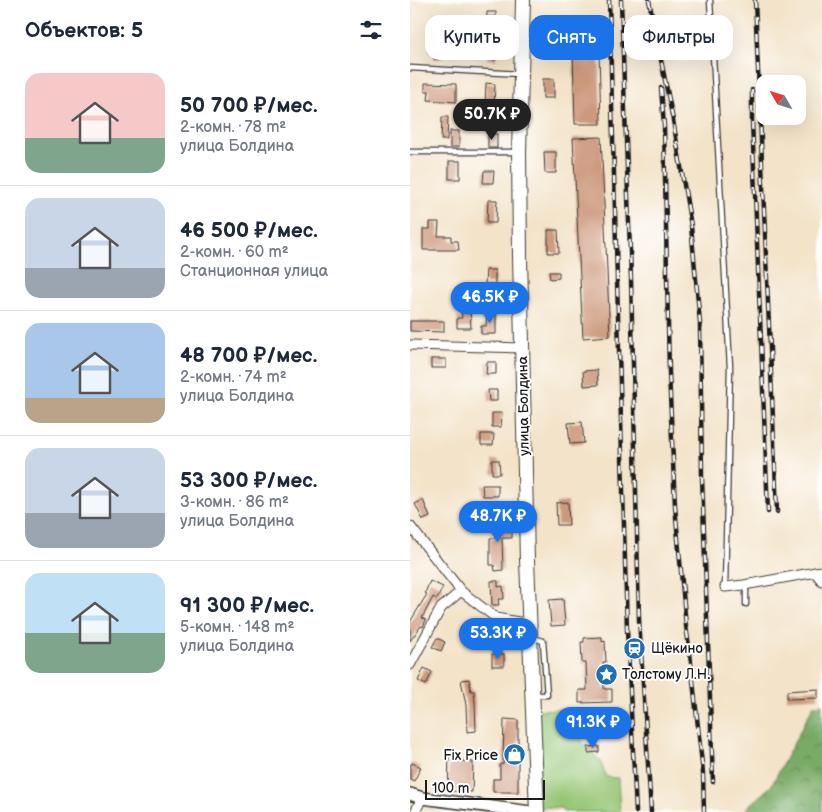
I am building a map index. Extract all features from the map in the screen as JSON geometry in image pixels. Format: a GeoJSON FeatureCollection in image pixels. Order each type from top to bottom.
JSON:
{"type":"FeatureCollection","features":[{"type":"Feature","properties":{"kind":"main road","name":"улица Болдина"},"geometry":{"type":"LineString","coordinates":[[523,0],[519,152],[522,348],[537,812]]}},
{"type":"Feature","properties":{"kind":"street"},"geometry":{"type":"LineString","coordinates":[[410,345],[522,348]]}},
{"type":"Feature","properties":{"kind":"street"},"geometry":{"type":"LineString","coordinates":[[410,526],[461,591],[496,618],[530,631]]}},
{"type":"Feature","properties":{"kind":"street"},"geometry":{"type":"LineString","coordinates":[[725,587],[744,586],[819,571],[822,581]]}},
{"type":"Feature","properties":{"kind":"street"},"geometry":{"type":"LineString","coordinates":[[410,666],[441,608],[461,591]]}},
{"type":"Feature","properties":{"kind":"street"},"geometry":{"type":"LineString","coordinates":[[410,794],[422,798],[531,812]]}},
{"type":"Feature","properties":{"kind":"street"},"geometry":{"type":"LineString","coordinates":[[415,812],[422,798]]}},
{"type":"Feature","properties":{"kind":"lane"},"geometry":{"type":"LineString","coordinates":[[710,0],[730,367],[725,587]]}},
{"type":"Feature","properties":{"kind":"lane"},"geometry":{"type":"LineString","coordinates":[[410,68],[521,74]]}},
{"type":"Feature","properties":{"kind":"lane"},"geometry":{"type":"LineString","coordinates":[[410,152],[519,152]]}},
{"type":"Feature","properties":{"kind":"lane"},"geometry":{"type":"LineString","coordinates":[[744,586],[746,590],[746,604]]}},
{"type":"Feature","properties":{"kind":"green space"},"geometry":{"type":"Polygon","coordinates":[[[822,704],[822,812],[747,812],[747,807],[771,786],[814,705],[822,704]]]}},
{"type":"Feature","properties":{"kind":"green space"},"geometry":{"type":"Polygon","coordinates":[[[564,709],[578,729],[582,743],[600,760],[606,777],[618,778],[620,812],[563,812],[562,808],[539,807],[535,710],[564,709]]]}},
{"type":"Feature","properties":{"kind":"building"},"geometry":{"type":"Polygon","coordinates":[[[487,12],[496,12],[496,15],[487,15],[487,12]]]}},
{"type":"Feature","properties":{"kind":"building"},"geometry":{"type":"Polygon","coordinates":[[[573,60],[599,60],[601,124],[575,124],[573,60]]]}},
{"type":"Feature","properties":{"kind":"building"},"geometry":{"type":"Polygon","coordinates":[[[543,79],[554,79],[554,98],[543,98],[543,79]]]}},
{"type":"Feature","properties":{"kind":"building"},"geometry":{"type":"Polygon","coordinates":[[[425,83],[456,84],[456,102],[428,100],[429,91],[425,91],[425,83]]]}},
{"type":"Feature","properties":{"kind":"building"},"geometry":{"type":"Polygon","coordinates":[[[486,83],[495,84],[494,107],[496,118],[476,119],[476,108],[485,107],[486,83]]]}},
{"type":"Feature","properties":{"kind":"building"},"geometry":{"type":"Polygon","coordinates":[[[442,117],[448,117],[447,140],[441,140],[442,117]]]}},
{"type":"Feature","properties":{"kind":"building"},"geometry":{"type":"Polygon","coordinates":[[[450,131],[459,131],[459,147],[450,147],[450,131]]]}},
{"type":"Feature","properties":{"kind":"building"},"geometry":{"type":"Polygon","coordinates":[[[488,134],[497,134],[497,148],[488,148],[488,134]]]}},
{"type":"Feature","properties":{"kind":"building"},"geometry":{"type":"Polygon","coordinates":[[[601,137],[610,336],[583,338],[573,138],[601,137]]]}},
{"type":"Feature","properties":{"kind":"building"},"geometry":{"type":"Polygon","coordinates":[[[544,152],[556,152],[556,173],[545,173],[544,152]]]}},
{"type":"Feature","properties":{"kind":"building"},"geometry":{"type":"Polygon","coordinates":[[[449,161],[460,161],[460,179],[449,179],[449,161]]]}},
{"type":"Feature","properties":{"kind":"building"},"geometry":{"type":"Polygon","coordinates":[[[484,171],[494,171],[493,183],[483,183],[484,171]]]}},
{"type":"Feature","properties":{"kind":"building"},"geometry":{"type":"Polygon","coordinates":[[[488,200],[497,200],[496,223],[487,223],[488,200]]]}},
{"type":"Feature","properties":{"kind":"building"},"geometry":{"type":"Polygon","coordinates":[[[430,222],[439,222],[438,236],[451,236],[451,241],[458,241],[459,250],[423,250],[423,229],[430,229],[430,222]]]}},
{"type":"Feature","properties":{"kind":"building"},"geometry":{"type":"Polygon","coordinates":[[[548,230],[558,230],[559,253],[548,253],[548,230]]]}},
{"type":"Feature","properties":{"kind":"building"},"geometry":{"type":"Polygon","coordinates":[[[486,270],[495,270],[495,284],[485,284],[486,270]]]}},
{"type":"Feature","properties":{"kind":"building"},"geometry":{"type":"Polygon","coordinates":[[[549,272],[559,272],[559,278],[550,279],[549,272]]]}},
{"type":"Feature","properties":{"kind":"building"},"geometry":{"type":"Polygon","coordinates":[[[470,308],[471,328],[457,328],[457,318],[462,318],[461,309],[470,308]]]}},
{"type":"Feature","properties":{"kind":"building"},"geometry":{"type":"Polygon","coordinates":[[[487,312],[496,312],[496,334],[481,334],[481,326],[486,326],[487,312]]]}},
{"type":"Feature","properties":{"kind":"building"},"geometry":{"type":"Polygon","coordinates":[[[410,321],[444,321],[444,332],[410,331],[410,321]]]}},
{"type":"Feature","properties":{"kind":"building"},"geometry":{"type":"Polygon","coordinates":[[[431,359],[446,359],[446,368],[431,368],[431,359]]]}},
{"type":"Feature","properties":{"kind":"building"},"geometry":{"type":"Polygon","coordinates":[[[487,362],[496,362],[496,374],[486,374],[487,362]]]}},
{"type":"Feature","properties":{"kind":"building"},"geometry":{"type":"Polygon","coordinates":[[[597,370],[598,385],[584,386],[583,371],[597,370]]]}},
{"type":"Feature","properties":{"kind":"building"},"geometry":{"type":"Polygon","coordinates":[[[488,390],[497,390],[497,401],[489,401],[488,390]]]}},
{"type":"Feature","properties":{"kind":"building"},"geometry":{"type":"Polygon","coordinates":[[[492,413],[502,413],[501,427],[492,427],[492,413]]]}},
{"type":"Feature","properties":{"kind":"building"},"geometry":{"type":"Polygon","coordinates":[[[582,422],[584,443],[570,444],[568,423],[582,422]]]}},
{"type":"Feature","properties":{"kind":"building"},"geometry":{"type":"Polygon","coordinates":[[[481,434],[494,434],[493,445],[481,445],[481,434]]]}},
{"type":"Feature","properties":{"kind":"building"},"geometry":{"type":"Polygon","coordinates":[[[492,460],[499,460],[500,474],[492,474],[492,460]]]}},
{"type":"Feature","properties":{"kind":"building"},"geometry":{"type":"Polygon","coordinates":[[[482,485],[498,485],[498,496],[483,496],[482,485]]]}},
{"type":"Feature","properties":{"kind":"building"},"geometry":{"type":"Polygon","coordinates":[[[423,500],[430,517],[423,520],[415,504],[423,500]]]}},
{"type":"Feature","properties":{"kind":"building"},"geometry":{"type":"Polygon","coordinates":[[[568,502],[569,525],[557,525],[556,503],[568,502]]]}},
{"type":"Feature","properties":{"kind":"building"},"geometry":{"type":"Polygon","coordinates":[[[501,515],[502,531],[512,531],[512,538],[502,538],[503,570],[495,571],[494,565],[490,565],[490,538],[496,538],[496,525],[488,525],[488,516],[501,515]]]}},
{"type":"Feature","properties":{"kind":"building"},"geometry":{"type":"Polygon","coordinates":[[[430,581],[443,587],[437,599],[433,597],[422,618],[426,620],[423,627],[421,626],[410,641],[410,622],[427,594],[425,593],[430,581]]]}},
{"type":"Feature","properties":{"kind":"building"},"geometry":{"type":"Polygon","coordinates":[[[491,581],[498,581],[498,587],[503,586],[504,599],[498,599],[499,605],[492,605],[491,581]]]}},
{"type":"Feature","properties":{"kind":"building"},"geometry":{"type":"Polygon","coordinates":[[[563,599],[565,625],[551,626],[549,600],[563,599]]]}},
{"type":"Feature","properties":{"kind":"building"},"geometry":{"type":"Polygon","coordinates":[[[602,637],[602,642],[605,641],[606,662],[603,662],[604,689],[612,689],[612,702],[579,703],[579,690],[587,690],[586,663],[582,663],[581,642],[584,642],[584,638],[602,637]]]}},
{"type":"Feature","properties":{"kind":"building"},"geometry":{"type":"Polygon","coordinates":[[[437,638],[445,642],[441,651],[432,647],[437,638]]]}},
{"type":"Feature","properties":{"kind":"building"},"geometry":{"type":"Polygon","coordinates":[[[492,654],[504,654],[504,666],[492,666],[492,654]]]}},
{"type":"Feature","properties":{"kind":"building"},"geometry":{"type":"Polygon","coordinates":[[[424,668],[432,672],[426,685],[418,681],[424,668]]]}},
{"type":"Feature","properties":{"kind":"building"},"geometry":{"type":"Polygon","coordinates":[[[469,679],[471,691],[474,691],[476,731],[467,732],[466,705],[461,680],[469,679]]]}},
{"type":"Feature","properties":{"kind":"building"},"geometry":{"type":"Polygon","coordinates":[[[818,689],[818,698],[787,699],[787,691],[818,689]]]}},
{"type":"Feature","properties":{"kind":"building"},"geometry":{"type":"Polygon","coordinates":[[[504,719],[518,720],[518,792],[493,792],[493,779],[500,779],[500,764],[503,764],[504,719]]]}},
{"type":"Feature","properties":{"kind":"building"},"geometry":{"type":"Polygon","coordinates":[[[599,746],[599,752],[588,753],[588,747],[599,746]]]}},
{"type":"Feature","properties":{"kind":"building"},"geometry":{"type":"Polygon","coordinates":[[[449,756],[459,756],[459,761],[473,762],[472,792],[448,791],[449,756]]]}},
{"type":"Feature","properties":{"kind":"building"},"geometry":{"type":"Polygon","coordinates":[[[412,763],[421,767],[414,781],[410,779],[410,766],[412,763]]]}},
{"type":"Feature","properties":{"kind":"railway"},"geometry":{"type":"LineString","coordinates":[[609,0],[627,630],[636,812]]}},
{"type":"Feature","properties":{"kind":"railway"},"geometry":{"type":"LineString","coordinates":[[621,0],[631,279],[639,619],[651,812]]}},
{"type":"Feature","properties":{"kind":"railway"},"geometry":{"type":"LineString","coordinates":[[649,0],[673,120],[691,226],[700,323],[702,477],[713,782]]}},
{"type":"Feature","properties":{"kind":"railway"},"geometry":{"type":"LineString","coordinates":[[755,0],[777,512]]}},
{"type":"Feature","properties":{"kind":"railway"},"geometry":{"type":"LineString","coordinates":[[661,88],[664,126],[669,372],[675,506],[686,626],[703,773],[704,812]]}},
{"type":"Feature","properties":{"kind":"railway"},"geometry":{"type":"LineString","coordinates":[[752,90],[768,512]]}},
{"type":"Feature","properties":{"kind":"place","name":"Щёкино"},"geometry":{"type":"Point","coordinates":[635,648]}},
{"type":"Feature","properties":{"kind":"place","name":"Толстому Л.Н."},"geometry":{"type":"Point","coordinates":[606,674]}},
{"type":"Feature","properties":{"kind":"place","name":"Fix Price"},"geometry":{"type":"Point","coordinates":[514,755]}}]}
